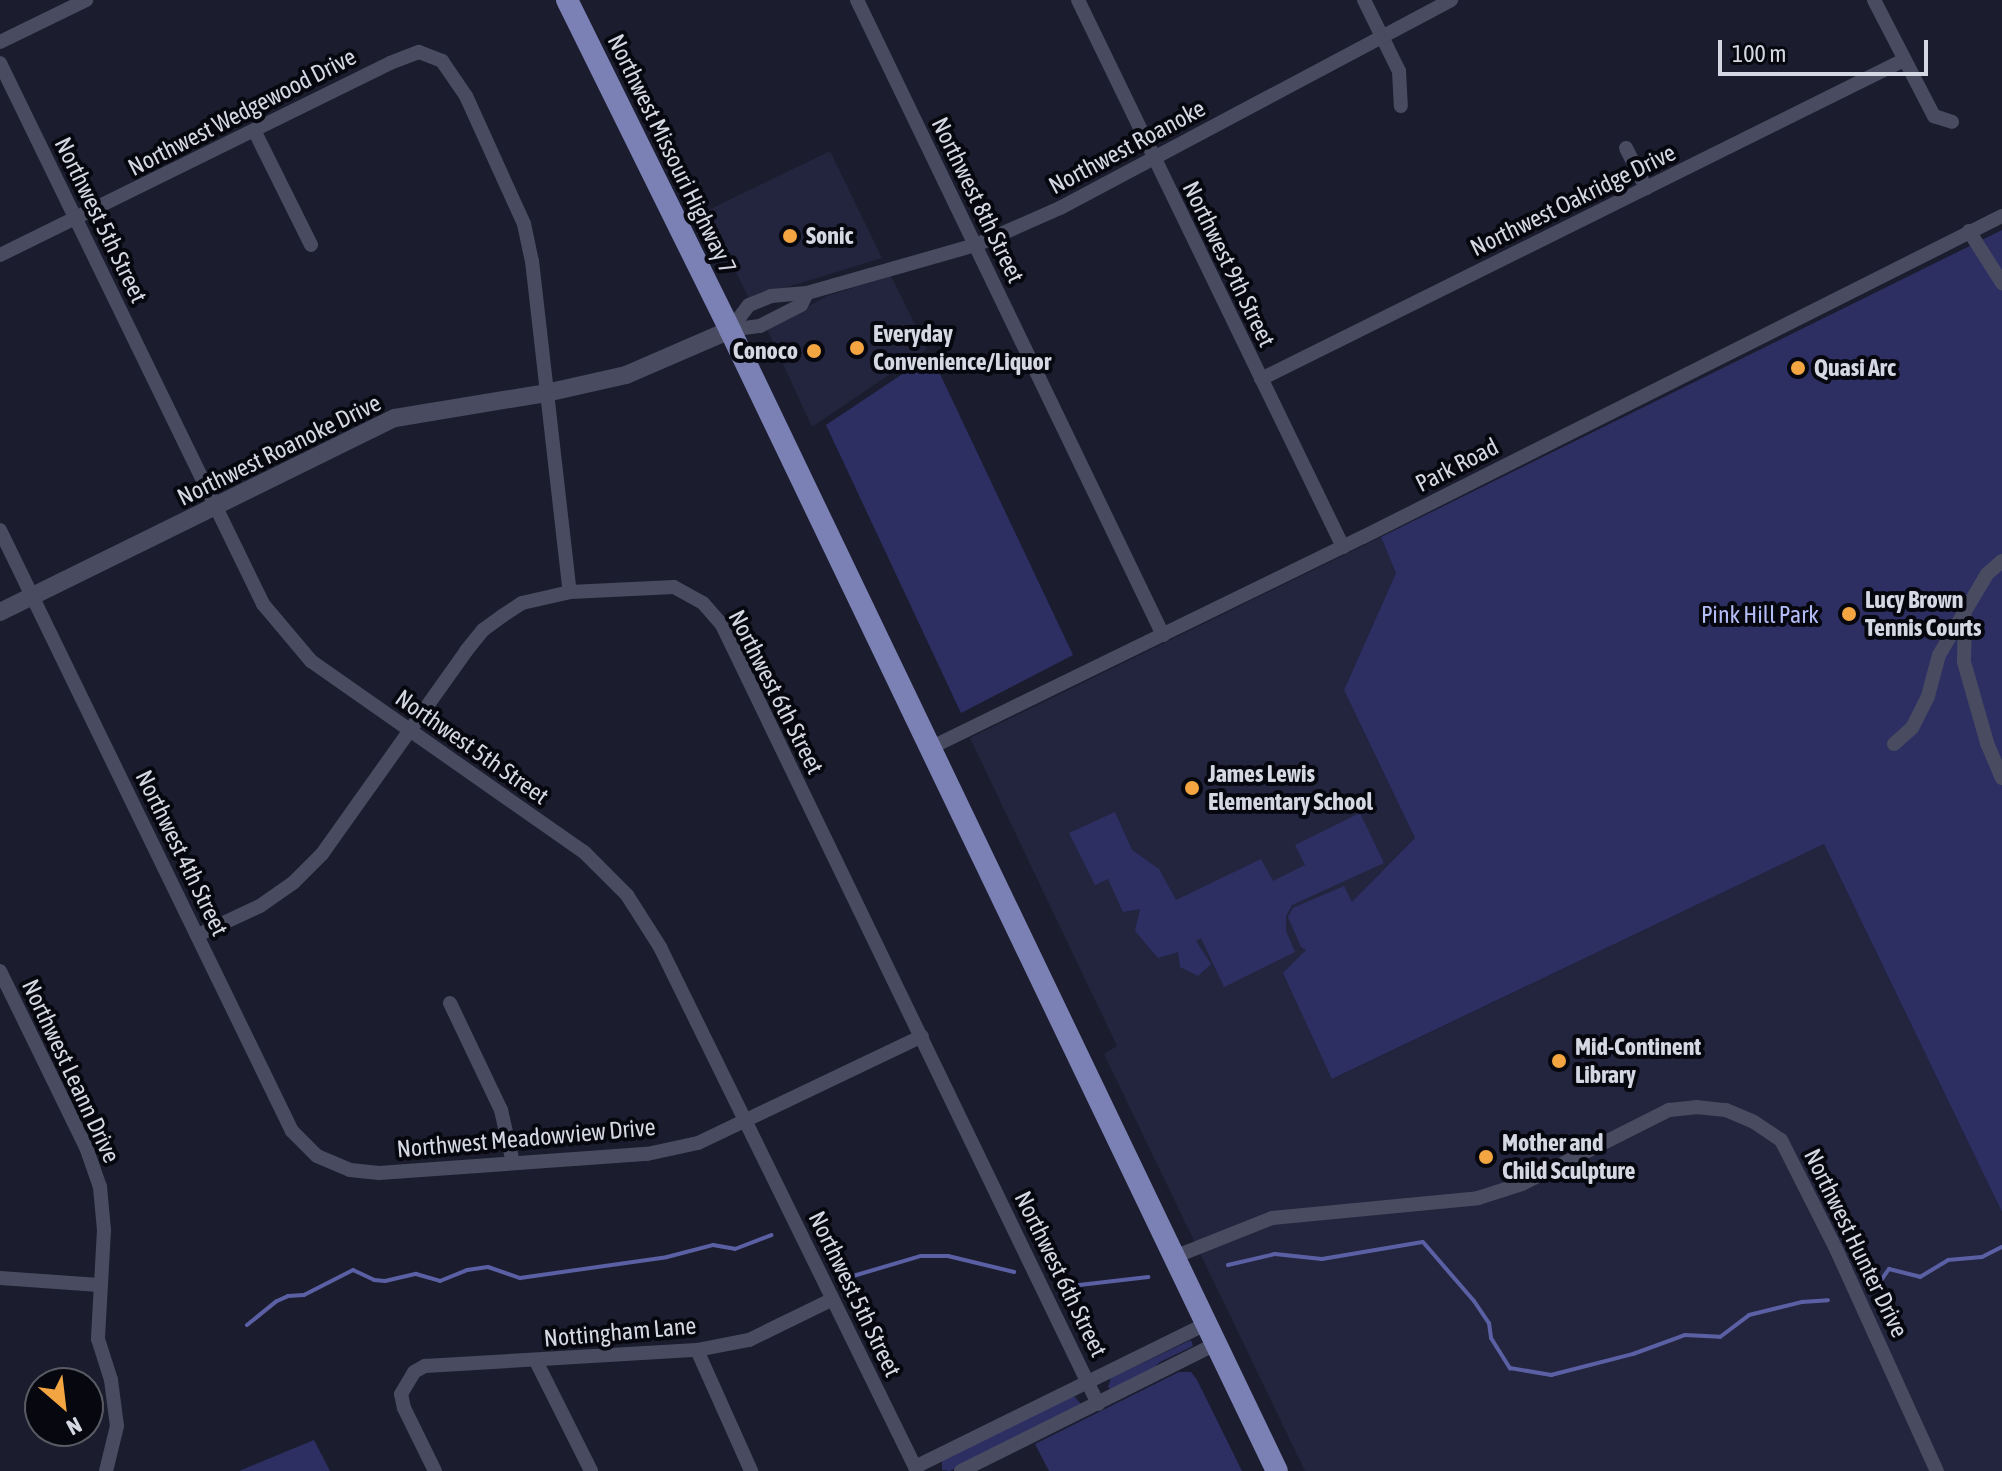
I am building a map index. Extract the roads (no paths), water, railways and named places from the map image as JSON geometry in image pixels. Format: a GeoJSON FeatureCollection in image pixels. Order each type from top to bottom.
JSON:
{"type":"FeatureCollection","features":[{"type":"Feature","properties":{"kind":"main road","name":"Northwest Missouri Highway 7"},"geometry":{"type":"LineString","coordinates":[[567,0],[730,330],[1277,1471]]}},
{"type":"Feature","properties":{"kind":"street"},"geometry":{"type":"LineString","coordinates":[[0,42],[86,0]]}},
{"type":"Feature","properties":{"kind":"street","name":"Northwest 8th Street"},"geometry":{"type":"LineString","coordinates":[[857,0],[1163,635]]}},
{"type":"Feature","properties":{"kind":"street","name":"Northwest 9th Street"},"geometry":{"type":"LineString","coordinates":[[1078,0],[1343,547]]}},
{"type":"Feature","properties":{"kind":"street"},"geometry":{"type":"LineString","coordinates":[[1364,0],[1399,71],[1401,106]]}},
{"type":"Feature","properties":{"kind":"street","name":"Northwest Roanoke"},"geometry":{"type":"LineString","coordinates":[[730,330],[749,305],[771,296],[807,293],[976,245],[1060,208],[1451,0]]}},
{"type":"Feature","properties":{"kind":"street"},"geometry":{"type":"LineString","coordinates":[[1874,0],[1934,116],[1952,122]]}},
{"type":"Feature","properties":{"kind":"street","name":"Northwest Wedgewood Drive"},"geometry":{"type":"LineString","coordinates":[[0,255],[390,63],[419,52],[442,61],[466,96],[524,224],[532,261],[546,393]]}},
{"type":"Feature","properties":{"kind":"street","name":"Northwest Oakridge Drive"},"geometry":{"type":"LineString","coordinates":[[1261,379],[1904,60]]}},
{"type":"Feature","properties":{"kind":"street","name":"Northwest 5th Street"},"geometry":{"type":"LineString","coordinates":[[0,63],[263,604],[311,661],[584,852],[627,895],[660,947],[916,1469]]}},
{"type":"Feature","properties":{"kind":"street"},"geometry":{"type":"LineString","coordinates":[[255,132],[311,245]]}},
{"type":"Feature","properties":{"kind":"street"},"geometry":{"type":"LineString","coordinates":[[1626,148],[1646,188]]}},
{"type":"Feature","properties":{"kind":"street","name":"Park Road"},"geometry":{"type":"LineString","coordinates":[[930,748],[1343,547],[2002,216]]}},
{"type":"Feature","properties":{"kind":"street"},"geometry":{"type":"LineString","coordinates":[[1969,231],[2002,283]]}},
{"type":"Feature","properties":{"kind":"street","name":"Northwest Roanoke"},"geometry":{"type":"LineString","coordinates":[[730,330],[760,326],[801,305],[807,293]]}},
{"type":"Feature","properties":{"kind":"street","name":"Northwest Roanoke Drive"},"geometry":{"type":"LineString","coordinates":[[0,612],[395,418],[546,393],[626,375],[730,330]]}},
{"type":"Feature","properties":{"kind":"street"},"geometry":{"type":"LineString","coordinates":[[546,393],[570,592]]}},
{"type":"Feature","properties":{"kind":"street","name":"Northwest 4th Street"},"geometry":{"type":"LineString","coordinates":[[0,530],[292,1131],[317,1156],[350,1170]]}},
{"type":"Feature","properties":{"kind":"street"},"geometry":{"type":"LineString","coordinates":[[1894,744],[1912,728],[1928,696],[1939,655],[1965,617],[1987,574],[2002,561]]}},
{"type":"Feature","properties":{"kind":"street","name":"Northwest 6th Street"},"geometry":{"type":"LineString","coordinates":[[198,935],[260,906],[293,883],[322,854],[483,630],[522,603],[570,592],[674,587],[703,603],[722,625],[1098,1404]]}},
{"type":"Feature","properties":{"kind":"street"},"geometry":{"type":"LineString","coordinates":[[1965,617],[1964,662],[1987,743],[2002,778]]}},
{"type":"Feature","properties":{"kind":"street","name":"Northwest Leann Drive"},"geometry":{"type":"LineString","coordinates":[[0,971],[86,1147],[100,1187],[104,1230],[98,1339],[111,1380],[117,1426],[106,1471]]}},
{"type":"Feature","properties":{"kind":"street"},"geometry":{"type":"LineString","coordinates":[[450,1003],[501,1110],[513,1163]]}},
{"type":"Feature","properties":{"kind":"street","name":"Northwest Meadowview Drive"},"geometry":{"type":"LineString","coordinates":[[350,1170],[379,1173],[647,1154],[698,1143],[922,1036]]}},
{"type":"Feature","properties":{"kind":"street","name":"Northwest Hunter Drive"},"geometry":{"type":"LineString","coordinates":[[1174,1257],[1272,1218],[1478,1198],[1522,1184],[1669,1110],[1696,1107],[1726,1110],[1754,1122],[1781,1140],[1892,1366],[1937,1471]]}},
{"type":"Feature","properties":{"kind":"street"},"geometry":{"type":"LineString","coordinates":[[0,1278],[99,1285]]}},
{"type":"Feature","properties":{"kind":"street","name":"Nottingham Lane"},"geometry":{"type":"LineString","coordinates":[[435,1471],[404,1408],[401,1394],[414,1372],[425,1366],[697,1350],[749,1340],[833,1299]]}},
{"type":"Feature","properties":{"kind":"street"},"geometry":{"type":"LineString","coordinates":[[916,1469],[1206,1324]]}},
{"type":"Feature","properties":{"kind":"street"},"geometry":{"type":"LineString","coordinates":[[961,1471],[1216,1344]]}},
{"type":"Feature","properties":{"kind":"street"},"geometry":{"type":"LineString","coordinates":[[697,1350],[751,1471]]}},
{"type":"Feature","properties":{"kind":"street"},"geometry":{"type":"LineString","coordinates":[[536,1361],[591,1471]]}},
{"type":"Feature","properties":{"kind":"waterway"},"geometry":{"type":"LineString","coordinates":[[247,1325],[277,1301],[288,1296],[304,1295],[353,1270],[374,1280],[385,1281],[416,1274],[440,1281],[467,1270],[488,1267],[520,1278],[667,1257],[713,1245],[735,1249],[771,1235]]}},
{"type":"Feature","properties":{"kind":"waterway"},"geometry":{"type":"LineString","coordinates":[[1228,1265],[1275,1254],[1322,1259],[1423,1242],[1474,1301],[1489,1323],[1491,1338],[1510,1368],[1551,1375],[1633,1354],[1685,1335],[1720,1337],[1749,1315],[1802,1302],[1828,1300]]}},
{"type":"Feature","properties":{"kind":"waterway"},"geometry":{"type":"LineString","coordinates":[[1877,1286],[1889,1269],[1920,1277],[1948,1260],[1982,1257],[2002,1247]]}},
{"type":"Feature","properties":{"kind":"waterway"},"geometry":{"type":"LineString","coordinates":[[839,1275],[853,1276],[921,1256],[948,1256],[1014,1272]]}},
{"type":"Feature","properties":{"kind":"waterway"},"geometry":{"type":"LineString","coordinates":[[1062,1287],[1148,1277]]}},
{"type":"Feature","properties":{"kind":"place","name":"Sonic"},"geometry":{"type":"Point","coordinates":[790,236]}},
{"type":"Feature","properties":{"kind":"place","name":"Everyday Convenience/Liquor"},"geometry":{"type":"Point","coordinates":[857,348]}},
{"type":"Feature","properties":{"kind":"place","name":"Conoco"},"geometry":{"type":"Point","coordinates":[814,351]}},
{"type":"Feature","properties":{"kind":"place","name":"Quasi Arc"},"geometry":{"type":"Point","coordinates":[1798,368]}},
{"type":"Feature","properties":{"kind":"place","name":"Lucy Brown Tennis Courts"},"geometry":{"type":"Point","coordinates":[1849,614]}},
{"type":"Feature","properties":{"kind":"place","name":"James Lewis Elementary School"},"geometry":{"type":"Point","coordinates":[1192,788]}},
{"type":"Feature","properties":{"kind":"place","name":"Mid-Continent Library"},"geometry":{"type":"Point","coordinates":[1559,1061]}},
{"type":"Feature","properties":{"kind":"place","name":"Mother and Child Sculpture"},"geometry":{"type":"Point","coordinates":[1486,1157]}},
{"type":"Feature","properties":{"kind":"park label","name":"Pink Hill Park"},"geometry":{"type":"Point","coordinates":[1760,615]}}]}
